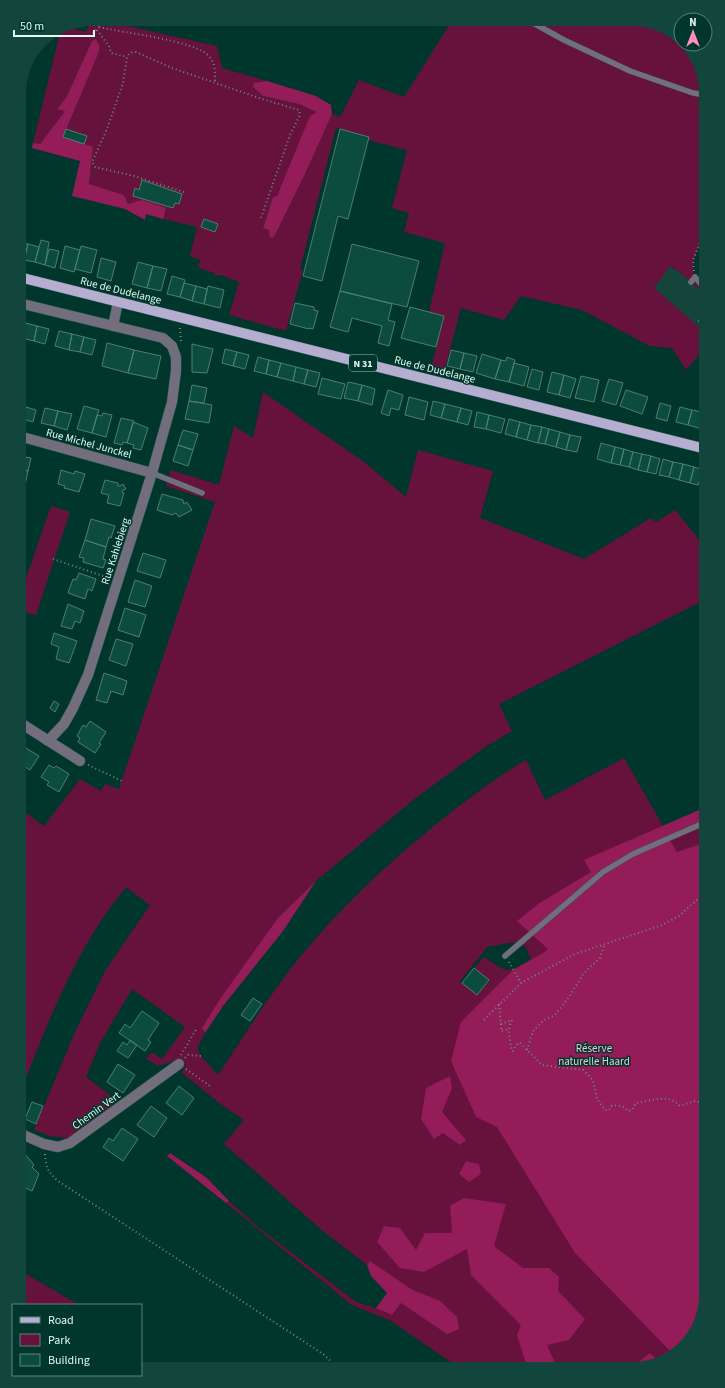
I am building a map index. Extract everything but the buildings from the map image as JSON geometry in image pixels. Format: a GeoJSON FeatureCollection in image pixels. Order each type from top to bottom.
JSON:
{"type":"FeatureCollection","features":[{"type":"Feature","properties":{"kind":"main road","name":"Rue de Dudelange"},"geometry":{"type":"LineString","coordinates":[[26,279],[699,447]]}},
{"type":"Feature","properties":{"kind":"street"},"geometry":{"type":"LineString","coordinates":[[113,326],[118,302]]}},
{"type":"Feature","properties":{"kind":"street"},"geometry":{"type":"LineString","coordinates":[[26,305],[163,338],[172,346],[176,357]]}},
{"type":"Feature","properties":{"kind":"street","name":"Rue Kahlebierg"},"geometry":{"type":"LineString","coordinates":[[48,741],[64,724],[88,675],[152,473],[172,402],[176,371],[176,357]]}},
{"type":"Feature","properties":{"kind":"street","name":"Rue Michel Junckel"},"geometry":{"type":"LineString","coordinates":[[26,438],[152,473]]}},
{"type":"Feature","properties":{"kind":"street"},"geometry":{"type":"LineString","coordinates":[[26,727],[80,761]]}},
{"type":"Feature","properties":{"kind":"street","name":"Chemin Vert"},"geometry":{"type":"LineString","coordinates":[[26,1136],[44,1144],[58,1147],[70,1143],[179,1064]]}},
{"type":"Feature","properties":{"kind":"lane"},"geometry":{"type":"LineString","coordinates":[[539,26],[564,40],[630,71],[693,93],[699,93]]}},
{"type":"Feature","properties":{"kind":"lane"},"geometry":{"type":"LineString","coordinates":[[691,282],[695,277],[699,282]]}},
{"type":"Feature","properties":{"kind":"lane"},"geometry":{"type":"LineString","coordinates":[[152,473],[202,493]]}},
{"type":"Feature","properties":{"kind":"lane"},"geometry":{"type":"LineString","coordinates":[[505,956],[602,872],[633,854],[699,825]]}},
{"type":"Feature","properties":{"kind":"path"},"geometry":{"type":"LineString","coordinates":[[90,36],[98,28]]}},
{"type":"Feature","properties":{"kind":"path"},"geometry":{"type":"LineString","coordinates":[[98,28],[109,46],[111,53],[127,57]]}},
{"type":"Feature","properties":{"kind":"path"},"geometry":{"type":"LineString","coordinates":[[98,28],[182,44],[203,52],[209,56],[216,70],[215,83]]}},
{"type":"Feature","properties":{"kind":"path"},"geometry":{"type":"LineString","coordinates":[[184,192],[93,165],[92,158],[107,129],[123,83],[127,57],[132,52],[136,52],[172,68],[262,99],[297,108],[300,115],[290,135],[261,218]]}},
{"type":"Feature","properties":{"kind":"path"},"geometry":{"type":"LineString","coordinates":[[695,277],[693,260],[699,244]]}},
{"type":"Feature","properties":{"kind":"path"},"geometry":{"type":"LineString","coordinates":[[176,357],[181,346],[180,328],[185,329]]}},
{"type":"Feature","properties":{"kind":"path"},"geometry":{"type":"LineString","coordinates":[[53,560],[118,581]]}},
{"type":"Feature","properties":{"kind":"path"},"geometry":{"type":"LineString","coordinates":[[80,761],[122,781]]}},
{"type":"Feature","properties":{"kind":"path"},"geometry":{"type":"LineString","coordinates":[[484,1020],[521,983],[575,954],[662,925],[679,916],[699,898]]}},
{"type":"Feature","properties":{"kind":"path"},"geometry":{"type":"LineString","coordinates":[[527,1050],[533,1031],[544,1020],[555,1015],[569,997],[584,973],[600,958],[604,944]]}},
{"type":"Feature","properties":{"kind":"path"},"geometry":{"type":"LineString","coordinates":[[505,956],[521,983]]}},
{"type":"Feature","properties":{"kind":"path"},"geometry":{"type":"LineString","coordinates":[[499,1004],[502,1024],[500,1031],[508,1029]]}},
{"type":"Feature","properties":{"kind":"path"},"geometry":{"type":"LineString","coordinates":[[502,1024],[512,1020],[508,1029],[510,1048],[512,1051],[518,1043],[520,1043],[542,1065],[582,1070],[593,1080],[597,1099],[605,1110],[609,1110],[611,1106],[618,1105],[623,1106],[628,1111],[632,1110],[636,1104],[665,1098],[676,1102],[680,1106],[695,1101],[699,1102]]}},
{"type":"Feature","properties":{"kind":"path"},"geometry":{"type":"LineString","coordinates":[[179,1064],[179,1059],[197,1028]]}},
{"type":"Feature","properties":{"kind":"path"},"geometry":{"type":"LineString","coordinates":[[179,1064],[188,1055],[200,1056]]}},
{"type":"Feature","properties":{"kind":"path"},"geometry":{"type":"LineString","coordinates":[[179,1064],[210,1086]]}},
{"type":"Feature","properties":{"kind":"path"},"geometry":{"type":"LineString","coordinates":[[44,1144],[45,1162],[49,1172],[58,1182],[323,1354],[332,1362]]}},
{"type":"Feature","properties":{"kind":"shaded area"},"geometry":{"type":"Polygon","coordinates":[[[669,266],[683,275],[699,289],[699,327],[653,288],[669,266]]]}},
{"type":"Feature","properties":{"kind":"green space"},"geometry":{"type":"Polygon","coordinates":[[[88,26],[127,26],[217,46],[222,68],[267,81],[254,84],[254,88],[263,96],[299,104],[317,112],[277,196],[273,197],[263,227],[269,229],[274,237],[332,114],[340,117],[359,80],[404,97],[449,26],[636,26],[645,27],[669,37],[673,40],[673,52],[684,52],[694,68],[698,80],[699,246],[694,259],[693,269],[694,274],[699,282],[699,289],[670,266],[654,288],[699,327],[699,355],[686,370],[672,348],[650,346],[582,310],[521,296],[504,320],[461,308],[444,372],[431,369],[444,316],[429,312],[445,243],[404,232],[409,213],[392,208],[407,150],[368,140],[368,136],[336,128],[300,269],[303,270],[286,331],[229,315],[239,282],[221,275],[214,276],[215,273],[198,268],[200,260],[190,256],[197,227],[163,219],[166,208],[142,201],[128,204],[124,195],[89,184],[93,147],[63,137],[98,54],[100,47],[96,39],[92,41],[67,96],[57,108],[65,111],[40,144],[33,143],[59,35],[74,29],[86,32],[88,26]]]}},
{"type":"Feature","properties":{"kind":"green space"},"geometry":{"type":"Polygon","coordinates":[[[96,39],[100,47],[98,54],[63,137],[93,147],[89,184],[124,195],[128,204],[142,200],[166,208],[163,219],[146,214],[145,220],[125,209],[72,196],[80,161],[32,148],[33,143],[40,144],[65,111],[57,109],[67,96],[92,41],[96,39]]]}},
{"type":"Feature","properties":{"kind":"green space"},"geometry":{"type":"Polygon","coordinates":[[[267,81],[316,96],[331,105],[332,114],[274,237],[270,238],[269,230],[263,228],[273,197],[277,196],[310,116],[317,112],[299,104],[263,96],[253,87],[254,83],[267,81]]]}},
{"type":"Feature","properties":{"kind":"green space"},"geometry":{"type":"Polygon","coordinates":[[[263,392],[364,462],[406,497],[418,450],[493,471],[480,518],[584,559],[651,518],[656,522],[675,510],[699,539],[699,603],[499,704],[512,731],[485,747],[413,800],[316,881],[278,918],[202,1028],[205,1033],[197,1048],[201,1056],[218,1075],[286,975],[301,955],[335,917],[371,881],[440,821],[513,768],[526,760],[545,800],[624,758],[663,826],[699,810],[699,1295],[698,1308],[688,1332],[669,1351],[657,1357],[645,1361],[632,1362],[451,1362],[391,1321],[352,1305],[226,1203],[229,1201],[258,1227],[356,1302],[392,1315],[401,1303],[370,1261],[367,1265],[323,1231],[224,1144],[244,1120],[222,1105],[182,1073],[186,1064],[179,1059],[158,1066],[146,1059],[152,1052],[162,1059],[185,1027],[132,989],[100,1043],[86,1077],[109,1094],[114,1106],[72,1137],[64,1139],[62,1137],[53,1137],[34,1130],[75,1032],[105,971],[150,905],[126,887],[108,910],[92,935],[64,987],[40,1041],[26,1078],[26,813],[44,826],[80,779],[101,791],[105,784],[119,789],[215,502],[166,486],[171,470],[219,485],[234,426],[253,438],[263,392]],[[514,942],[487,947],[460,981],[477,995],[489,981],[474,968],[484,957],[507,970],[516,968],[531,960],[526,947],[514,942]]]}},
{"type":"Feature","properties":{"kind":"green space"},"geometry":{"type":"Polygon","coordinates":[[[51,506],[70,512],[36,615],[26,613],[27,575],[51,506]]]}},
{"type":"Feature","properties":{"kind":"green space","name":"Réserve naturelle Haard"},"geometry":{"type":"Polygon","coordinates":[[[699,810],[699,825],[669,839],[677,852],[699,844],[699,1295],[698,1308],[688,1332],[670,1351],[575,1253],[497,1127],[476,1117],[451,1061],[461,1022],[513,970],[548,949],[517,921],[538,904],[591,872],[584,860],[699,810]]]}},
{"type":"Feature","properties":{"kind":"green space"},"geometry":{"type":"Polygon","coordinates":[[[316,881],[283,931],[223,1006],[205,1033],[202,1028],[220,999],[278,918],[316,881]]]}},
{"type":"Feature","properties":{"kind":"green space"},"geometry":{"type":"Polygon","coordinates":[[[450,1076],[452,1088],[442,1112],[466,1140],[460,1145],[443,1133],[434,1139],[421,1119],[426,1088],[450,1076]]]}},
{"type":"Feature","properties":{"kind":"green space"},"geometry":{"type":"Polygon","coordinates":[[[170,1153],[207,1178],[229,1201],[226,1203],[167,1156],[170,1153]]]}},
{"type":"Feature","properties":{"kind":"green space"},"geometry":{"type":"Polygon","coordinates":[[[466,1161],[479,1164],[481,1174],[469,1182],[459,1174],[466,1161]]]}},
{"type":"Feature","properties":{"kind":"green space"},"geometry":{"type":"Polygon","coordinates":[[[464,1198],[506,1204],[494,1246],[523,1268],[549,1268],[559,1277],[558,1291],[585,1319],[569,1340],[547,1345],[555,1362],[525,1362],[517,1335],[521,1325],[471,1275],[467,1249],[424,1272],[400,1268],[377,1242],[384,1226],[400,1228],[416,1250],[425,1233],[452,1233],[450,1206],[464,1198]]]}},
{"type":"Feature","properties":{"kind":"green space"},"geometry":{"type":"Polygon","coordinates":[[[370,1261],[411,1289],[440,1301],[457,1317],[459,1329],[447,1334],[401,1303],[392,1315],[376,1308],[387,1293],[371,1276],[367,1265],[370,1261]]]}},
{"type":"Feature","properties":{"kind":"green space"},"geometry":{"type":"Polygon","coordinates":[[[26,1274],[77,1304],[27,1304],[26,1274]]]}},
{"type":"Feature","properties":{"kind":"green space"},"geometry":{"type":"Polygon","coordinates":[[[650,1353],[655,1358],[645,1361],[639,1361],[650,1353]]]}}]}
